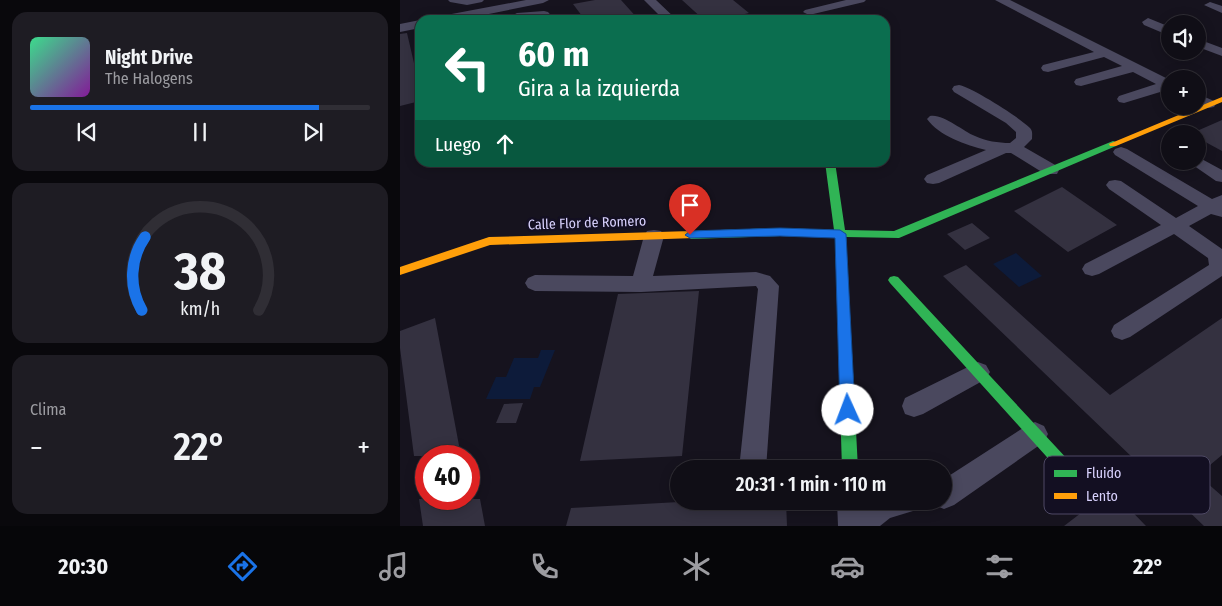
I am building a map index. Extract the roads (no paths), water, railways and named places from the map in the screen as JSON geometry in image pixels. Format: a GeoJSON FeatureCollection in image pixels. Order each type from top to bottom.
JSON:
{"type":"FeatureCollection","features":[{"type":"Feature","properties":{"kind":"street"},"geometry":{"type":"LineString","coordinates":[[454,0],[467,2],[478,0]]}},
{"type":"Feature","properties":{"kind":"street"},"geometry":{"type":"LineString","coordinates":[[473,15],[505,10],[543,0]]}},
{"type":"Feature","properties":{"kind":"street"},"geometry":{"type":"LineString","coordinates":[[650,0],[666,15]]}},
{"type":"Feature","properties":{"kind":"street"},"geometry":{"type":"LineString","coordinates":[[807,12],[860,0]]}},
{"type":"Feature","properties":{"kind":"street"},"geometry":{"type":"LineString","coordinates":[[1000,0],[1161,81]]}},
{"type":"Feature","properties":{"kind":"street"},"geometry":{"type":"LineString","coordinates":[[1210,5],[1222,10]]}},
{"type":"Feature","properties":{"kind":"street"},"geometry":{"type":"LineString","coordinates":[[505,10],[545,15]]}},
{"type":"Feature","properties":{"kind":"street"},"geometry":{"type":"LineString","coordinates":[[1148,22],[1161,28]]}},
{"type":"Feature","properties":{"kind":"street"},"geometry":{"type":"LineString","coordinates":[[400,28],[415,25]]}},
{"type":"Feature","properties":{"kind":"street"},"geometry":{"type":"LineString","coordinates":[[1206,46],[1222,52]]}},
{"type":"Feature","properties":{"kind":"street"},"geometry":{"type":"LineString","coordinates":[[1048,68],[1106,53]]}},
{"type":"Feature","properties":{"kind":"street"},"geometry":{"type":"LineString","coordinates":[[1081,82],[1134,67]]}},
{"type":"Feature","properties":{"kind":"street"},"geometry":{"type":"LineString","coordinates":[[1124,99],[1161,87]]}},
{"type":"Feature","properties":{"kind":"street"},"geometry":{"type":"LineString","coordinates":[[933,179],[1024,139],[1024,131],[1011,120],[959,89]]}},
{"type":"Feature","properties":{"kind":"street","name":"Calle Flor de Romero"},"geometry":{"type":"LineString","coordinates":[[400,271],[490,241],[780,232],[895,235],[1051,170],[1210,100]]}},
{"type":"Feature","properties":{"kind":"street"},"geometry":{"type":"LineString","coordinates":[[935,119],[947,129],[970,140],[1007,148],[1051,170]]}},
{"type":"Feature","properties":{"kind":"street"},"geometry":{"type":"LineString","coordinates":[[1121,152],[1218,207]]}},
{"type":"Feature","properties":{"kind":"street"},"geometry":{"type":"LineString","coordinates":[[831,167],[840,234],[850,460]]}},
{"type":"Feature","properties":{"kind":"street"},"geometry":{"type":"LineString","coordinates":[[1206,168],[1222,177]]}},
{"type":"Feature","properties":{"kind":"street"},"geometry":{"type":"LineString","coordinates":[[1115,185],[1216,254],[1219,261],[1219,268],[1122,330]]}},
{"type":"Feature","properties":{"kind":"street"},"geometry":{"type":"LineString","coordinates":[[1092,269],[1175,226],[1218,207]]}},
{"type":"Feature","properties":{"kind":"street"},"geometry":{"type":"LineString","coordinates":[[641,284],[654,236]]}},
{"type":"Feature","properties":{"kind":"street"},"geometry":{"type":"LineString","coordinates":[[535,283],[641,284],[756,279],[763,281],[769,286],[753,460]]}},
{"type":"Feature","properties":{"kind":"street"},"geometry":{"type":"LineString","coordinates":[[894,280],[1055,456]]}},
{"type":"Feature","properties":{"kind":"street"},"geometry":{"type":"LineString","coordinates":[[914,406],[978,372]]}},
{"type":"Feature","properties":{"kind":"street"},"geometry":{"type":"LineString","coordinates":[[952,490],[1035,434]]}},
{"type":"Feature","properties":{"kind":"street"},"geometry":{"type":"LineString","coordinates":[[851,510],[852,526]]}},
{"type":"Feature","properties":{"kind":"street"},"geometry":{"type":"LineString","coordinates":[[863,526],[867,515],[877,510]]}},
{"type":"Feature","properties":{"kind":"water"},"geometry":{"type":"Polygon","coordinates":[[[1016,253],[1042,276],[1019,287],[993,264],[1016,253]]]}},
{"type":"Feature","properties":{"kind":"water"},"geometry":{"type":"Polygon","coordinates":[[[541,350],[555,350],[540,387],[534,387],[530,399],[486,399],[496,377],[506,377],[514,358],[538,358],[541,350]]]}}]}
